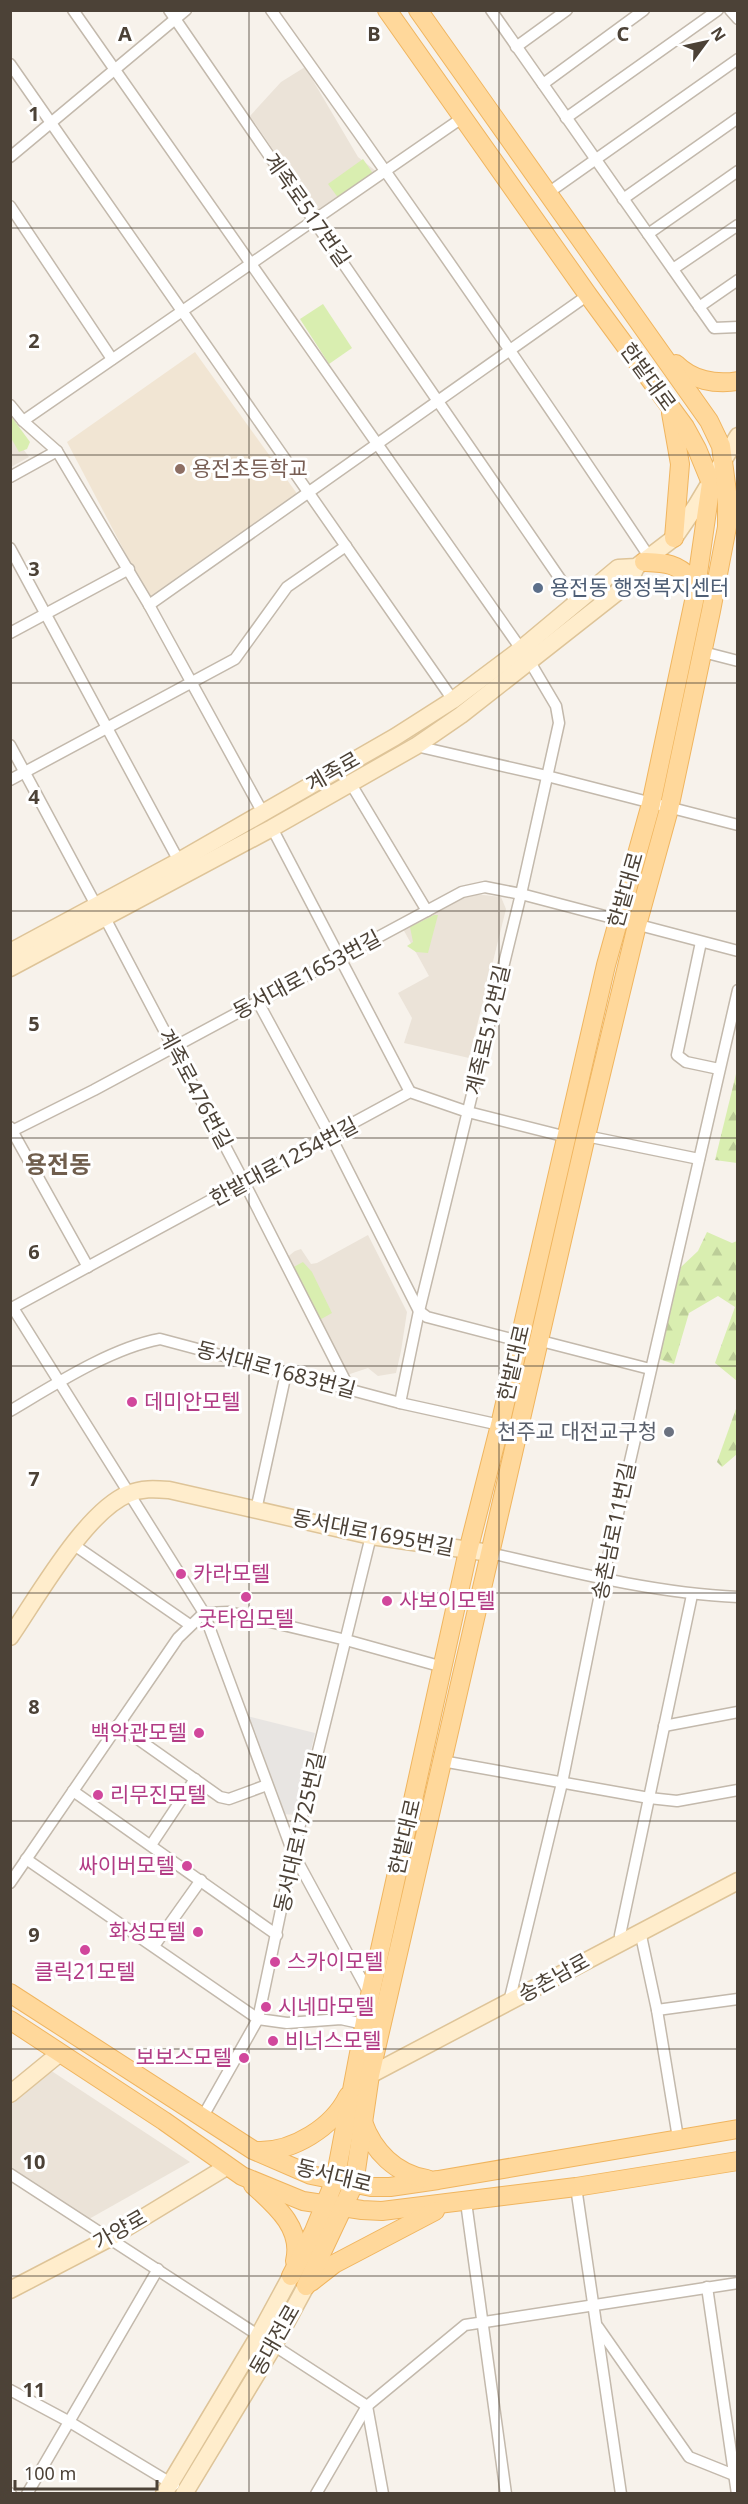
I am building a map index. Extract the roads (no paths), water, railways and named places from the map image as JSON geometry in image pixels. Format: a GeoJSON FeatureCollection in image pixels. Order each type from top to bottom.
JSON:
{"type":"FeatureCollection","features":[{"type":"Feature","properties":{"kind":"main road","name":"한밭대로"},"geometry":{"type":"LineString","coordinates":[[335,2180],[370,1995],[468,1551],[500,1425],[617,920],[651,804],[694,601],[711,483],[691,437],[387,10]]}},
{"type":"Feature","properties":{"kind":"main road","name":"한밭대로"},"geometry":{"type":"LineString","coordinates":[[354,2184],[370,2075],[541,1341],[586,1136],[637,925],[669,808],[727,527],[724,460],[716,432],[644,326],[418,10]]}},
{"type":"Feature","properties":{"kind":"main road"},"geometry":{"type":"LineString","coordinates":[[644,326],[668,357],[683,371],[702,380],[738,381]]}},
{"type":"Feature","properties":{"kind":"main road"},"geometry":{"type":"LineString","coordinates":[[670,408],[680,464],[674,538]]}},
{"type":"Feature","properties":{"kind":"main road","name":"계족로"},"geometry":{"type":"LineString","coordinates":[[183,867],[263,813],[395,737],[525,655],[629,583],[643,562],[674,538],[711,483],[738,436]]}},
{"type":"Feature","properties":{"kind":"main road"},"geometry":{"type":"LineString","coordinates":[[719,566],[727,552],[738,505]]}},
{"type":"Feature","properties":{"kind":"main road"},"geometry":{"type":"LineString","coordinates":[[643,562],[667,563],[681,568],[692,579],[694,601]]}},
{"type":"Feature","properties":{"kind":"main road","name":"계족로"},"geometry":{"type":"LineString","coordinates":[[14,953],[101,912],[183,867],[272,828],[416,746],[525,655],[576,602],[618,568],[643,562]]}},
{"type":"Feature","properties":{"kind":"main road","name":"동서대로1695번길"},"geometry":{"type":"LineString","coordinates":[[10,1637],[74,1545],[102,1512],[128,1494],[149,1488],[170,1490],[371,1536],[490,1553]]}},
{"type":"Feature","properties":{"kind":"main road","name":"송촌남로"},"geometry":{"type":"LineString","coordinates":[[370,2075],[738,1881]]}},
{"type":"Feature","properties":{"kind":"main road","name":"동서대로"},"geometry":{"type":"LineString","coordinates":[[10,1993],[253,2150],[311,2175],[354,2184],[379,2187],[438,2180],[738,2129]]}},
{"type":"Feature","properties":{"kind":"main road","name":"동서대로"},"geometry":{"type":"LineString","coordinates":[[10,2020],[164,2121],[235,2171],[295,2198],[325,2205],[382,2211],[460,2203],[738,2161]]}},
{"type":"Feature","properties":{"kind":"main road"},"geometry":{"type":"LineString","coordinates":[[10,2094],[60,2053]]}},
{"type":"Feature","properties":{"kind":"main road"},"geometry":{"type":"LineString","coordinates":[[253,2150],[278,2150],[306,2138],[336,2114],[352,2088]]}},
{"type":"Feature","properties":{"kind":"main road"},"geometry":{"type":"LineString","coordinates":[[363,2122],[375,2146],[392,2164],[415,2176],[438,2180]]}},
{"type":"Feature","properties":{"kind":"main road"},"geometry":{"type":"LineString","coordinates":[[235,2171],[283,2215],[295,2235],[298,2281],[329,2267],[431,2212],[460,2203]]}},
{"type":"Feature","properties":{"kind":"main road","name":"가양로"},"geometry":{"type":"LineString","coordinates":[[10,2290],[235,2171]]}},
{"type":"Feature","properties":{"kind":"main road","name":"동대전로"},"geometry":{"type":"LineString","coordinates":[[186,2493],[273,2347],[335,2180]]}},
{"type":"Feature","properties":{"kind":"main road","name":"동대전로"},"geometry":{"type":"LineString","coordinates":[[167,2488],[258,2337],[298,2281],[343,2208],[354,2184]]}},
{"type":"Feature","properties":{"kind":"street","name":"계족로512번길"},"geometry":{"type":"LineString","coordinates":[[73,10],[525,655],[556,706],[559,723],[521,894],[419,1311],[400,1403]]}},
{"type":"Feature","properties":{"kind":"street"},"geometry":{"type":"LineString","coordinates":[[10,157],[115,71],[172,15],[186,10]]}},
{"type":"Feature","properties":{"kind":"street"},"geometry":{"type":"LineString","coordinates":[[272,10],[511,349],[643,562]]}},
{"type":"Feature","properties":{"kind":"street"},"geometry":{"type":"LineString","coordinates":[[516,47],[567,10]]}},
{"type":"Feature","properties":{"kind":"street"},"geometry":{"type":"LineString","coordinates":[[543,84],[644,10]]}},
{"type":"Feature","properties":{"kind":"street"},"geometry":{"type":"LineString","coordinates":[[566,118],[718,10]]}},
{"type":"Feature","properties":{"kind":"street"},"geometry":{"type":"LineString","coordinates":[[730,10],[738,19]]}},
{"type":"Feature","properties":{"kind":"street"},"geometry":{"type":"LineString","coordinates":[[492,11],[714,328],[738,327]]}},
{"type":"Feature","properties":{"kind":"street","name":"계족로517번길"},"geometry":{"type":"LineString","coordinates":[[172,15],[576,602]]}},
{"type":"Feature","properties":{"kind":"street"},"geometry":{"type":"LineString","coordinates":[[548,193],[738,58]]}},
{"type":"Feature","properties":{"kind":"street"},"geometry":{"type":"LineString","coordinates":[[10,64],[453,699]]}},
{"type":"Feature","properties":{"kind":"street"},"geometry":{"type":"LineString","coordinates":[[23,421],[462,118]]}},
{"type":"Feature","properties":{"kind":"street"},"geometry":{"type":"LineString","coordinates":[[623,199],[738,118]]}},
{"type":"Feature","properties":{"kind":"street"},"geometry":{"type":"LineString","coordinates":[[648,234],[738,171]]}},
{"type":"Feature","properties":{"kind":"street"},"geometry":{"type":"LineString","coordinates":[[10,206],[112,359]]}},
{"type":"Feature","properties":{"kind":"street"},"geometry":{"type":"LineString","coordinates":[[673,269],[738,225]]}},
{"type":"Feature","properties":{"kind":"street"},"geometry":{"type":"LineString","coordinates":[[699,307],[738,280]]}},
{"type":"Feature","properties":{"kind":"street"},"geometry":{"type":"LineString","coordinates":[[149,605],[588,295]]}},
{"type":"Feature","properties":{"kind":"street"},"geometry":{"type":"LineString","coordinates":[[10,405],[23,421],[57,450],[149,605],[263,813]]}},
{"type":"Feature","properties":{"kind":"street"},"geometry":{"type":"LineString","coordinates":[[10,477],[57,450]]}},
{"type":"Feature","properties":{"kind":"street"},"geometry":{"type":"LineString","coordinates":[[10,780],[191,685],[235,659],[287,587],[346,546]]}},
{"type":"Feature","properties":{"kind":"street"},"geometry":{"type":"LineString","coordinates":[[10,548],[183,867]]}},
{"type":"Feature","properties":{"kind":"street"},"geometry":{"type":"LineString","coordinates":[[10,633],[129,570]]}},
{"type":"Feature","properties":{"kind":"street"},"geometry":{"type":"LineString","coordinates":[[703,652],[738,661]]}},
{"type":"Feature","properties":{"kind":"street","name":"계족로476번길"},"geometry":{"type":"LineString","coordinates":[[10,745],[173,1047],[350,1390]]}},
{"type":"Feature","properties":{"kind":"street"},"geometry":{"type":"LineString","coordinates":[[416,746],[547,776],[738,825]]}},
{"type":"Feature","properties":{"kind":"street","name":"계족로"},"geometry":{"type":"LineString","coordinates":[[351,784],[427,911]]}},
{"type":"Feature","properties":{"kind":"street"},"geometry":{"type":"LineString","coordinates":[[272,828],[410,1092],[468,1113],[567,1137]]}},
{"type":"Feature","properties":{"kind":"street","name":"동서대로1653번길"},"geometry":{"type":"LineString","coordinates":[[11,1130],[173,1047],[462,892],[485,887],[521,894],[738,951]]}},
{"type":"Feature","properties":{"kind":"street"},"geometry":{"type":"LineString","coordinates":[[701,942],[677,1055],[686,1062],[719,1070]]}},
{"type":"Feature","properties":{"kind":"street","name":"송촌남로11번길"},"geometry":{"type":"LineString","coordinates":[[509,2002],[562,1783],[603,1579],[738,990]]}},
{"type":"Feature","properties":{"kind":"street"},"geometry":{"type":"LineString","coordinates":[[258,1002],[331,1137],[419,1311],[428,1317],[519,1341]]}},
{"type":"Feature","properties":{"kind":"street","name":"한밭대로1254번길"},"geometry":{"type":"LineString","coordinates":[[59,1382],[12,1308],[331,1137],[410,1092]]}},
{"type":"Feature","properties":{"kind":"street"},"geometry":{"type":"LineString","coordinates":[[11,1130],[88,1268]]}},
{"type":"Feature","properties":{"kind":"street"},"geometry":{"type":"LineString","coordinates":[[586,1136],[699,1159]]}},
{"type":"Feature","properties":{"kind":"street","name":"동서대로1683번길"},"geometry":{"type":"LineString","coordinates":[[10,1411],[59,1382],[139,1342],[160,1339],[400,1403],[500,1425]]}},
{"type":"Feature","properties":{"kind":"street"},"geometry":{"type":"LineString","coordinates":[[541,1341],[650,1369]]}},
{"type":"Feature","properties":{"kind":"street"},"geometry":{"type":"LineString","coordinates":[[256,1510],[286,1373]]}},
{"type":"Feature","properties":{"kind":"street"},"geometry":{"type":"LineString","coordinates":[[59,1382],[204,1613],[293,1853],[370,1995]]}},
{"type":"Feature","properties":{"kind":"street","name":"동서대로1725번길"},"geometry":{"type":"LineString","coordinates":[[202,2118],[258,2019],[293,1853],[371,1536]]}},
{"type":"Feature","properties":{"kind":"street"},"geometry":{"type":"LineString","coordinates":[[74,1545],[190,1625]]}},
{"type":"Feature","properties":{"kind":"street"},"geometry":{"type":"LineString","coordinates":[[490,1553],[603,1579],[692,1595],[738,1597]]}},
{"type":"Feature","properties":{"kind":"street"},"geometry":{"type":"LineString","coordinates":[[621,1941],[620,1935],[692,1595]]}},
{"type":"Feature","properties":{"kind":"street"},"geometry":{"type":"LineString","coordinates":[[10,1883],[178,1638],[204,1613],[229,1612],[346,1640],[443,1667]]}},
{"type":"Feature","properties":{"kind":"street"},"geometry":{"type":"LineString","coordinates":[[664,1726],[738,1712]]}},
{"type":"Feature","properties":{"kind":"street"},"geometry":{"type":"LineString","coordinates":[[118,1725],[225,1798],[267,1785]]}},
{"type":"Feature","properties":{"kind":"street"},"geometry":{"type":"LineString","coordinates":[[442,1761],[677,1801],[738,1790]]}},
{"type":"Feature","properties":{"kind":"street"},"geometry":{"type":"LineString","coordinates":[[151,1845],[195,1779]]}},
{"type":"Feature","properties":{"kind":"street"},"geometry":{"type":"LineString","coordinates":[[73,1791],[277,1935]]}},
{"type":"Feature","properties":{"kind":"street"},"geometry":{"type":"LineString","coordinates":[[26,1859],[258,2019],[287,2023],[341,2019],[364,2024]]}},
{"type":"Feature","properties":{"kind":"street"},"geometry":{"type":"LineString","coordinates":[[154,1946],[201,1880]]}},
{"type":"Feature","properties":{"kind":"street"},"geometry":{"type":"LineString","coordinates":[[640,1931],[657,2010],[678,2138]]}},
{"type":"Feature","properties":{"kind":"street"},"geometry":{"type":"LineString","coordinates":[[657,2010],[738,1999]]}},
{"type":"Feature","properties":{"kind":"street"},"geometry":{"type":"LineString","coordinates":[[10,2174],[367,2406],[383,2493]]}},
{"type":"Feature","properties":{"kind":"street"},"geometry":{"type":"LineString","coordinates":[[576,2187],[621,2493]]}},
{"type":"Feature","properties":{"kind":"street"},"geometry":{"type":"LineString","coordinates":[[460,2203],[482,2322],[506,2493]]}},
{"type":"Feature","properties":{"kind":"street"},"geometry":{"type":"LineString","coordinates":[[27,2493],[158,2269]]}},
{"type":"Feature","properties":{"kind":"street"},"geometry":{"type":"LineString","coordinates":[[316,2493],[367,2406],[465,2325],[738,2283]]}},
{"type":"Feature","properties":{"kind":"street"},"geometry":{"type":"LineString","coordinates":[[707,2288],[737,2493]]}},
{"type":"Feature","properties":{"kind":"street"},"geometry":{"type":"LineString","coordinates":[[596,2325],[689,2457],[734,2475]]}},
{"type":"Feature","properties":{"kind":"street"},"geometry":{"type":"LineString","coordinates":[[10,2390],[68,2421],[167,2488]]}},
{"type":"Feature","properties":{"kind":"street","name":"동대전로"},"geometry":{"type":"LineString","coordinates":[[167,2488],[186,2493]]}},
{"type":"Feature","properties":{"kind":"place","name":"용전초등학교"},"geometry":{"type":"Point","coordinates":[180,469]}},
{"type":"Feature","properties":{"kind":"place","name":"용전동 행정복지센터"},"geometry":{"type":"Point","coordinates":[538,588]}},
{"type":"Feature","properties":{"kind":"place","name":"데미안모텔"},"geometry":{"type":"Point","coordinates":[132,1402]}},
{"type":"Feature","properties":{"kind":"place","name":"천주교 대전교구청"},"geometry":{"type":"Point","coordinates":[669,1432]}},
{"type":"Feature","properties":{"kind":"place","name":"카라모텔"},"geometry":{"type":"Point","coordinates":[181,1574]}},
{"type":"Feature","properties":{"kind":"place","name":"굿타임모텔"},"geometry":{"type":"Point","coordinates":[246,1597]}},
{"type":"Feature","properties":{"kind":"place","name":"사보이모텔"},"geometry":{"type":"Point","coordinates":[387,1601]}},
{"type":"Feature","properties":{"kind":"place","name":"백악관모텔"},"geometry":{"type":"Point","coordinates":[199,1733]}},
{"type":"Feature","properties":{"kind":"place","name":"리무진모텔"},"geometry":{"type":"Point","coordinates":[98,1795]}},
{"type":"Feature","properties":{"kind":"place","name":"싸이버모텔"},"geometry":{"type":"Point","coordinates":[187,1866]}},
{"type":"Feature","properties":{"kind":"place","name":"화성모텔"},"geometry":{"type":"Point","coordinates":[198,1932]}},
{"type":"Feature","properties":{"kind":"place","name":"클릭21모텔"},"geometry":{"type":"Point","coordinates":[85,1950]}},
{"type":"Feature","properties":{"kind":"place","name":"스카이모텔"},"geometry":{"type":"Point","coordinates":[275,1962]}},
{"type":"Feature","properties":{"kind":"place","name":"시네마모텔"},"geometry":{"type":"Point","coordinates":[266,2007]}},
{"type":"Feature","properties":{"kind":"place","name":"비너스모텔"},"geometry":{"type":"Point","coordinates":[273,2041]}},
{"type":"Feature","properties":{"kind":"place","name":"보보스모텔"},"geometry":{"type":"Point","coordinates":[244,2058]}},
{"type":"Feature","properties":{"kind":"district","name":"용전동"},"geometry":{"type":"Point","coordinates":[58,1165]}}]}
